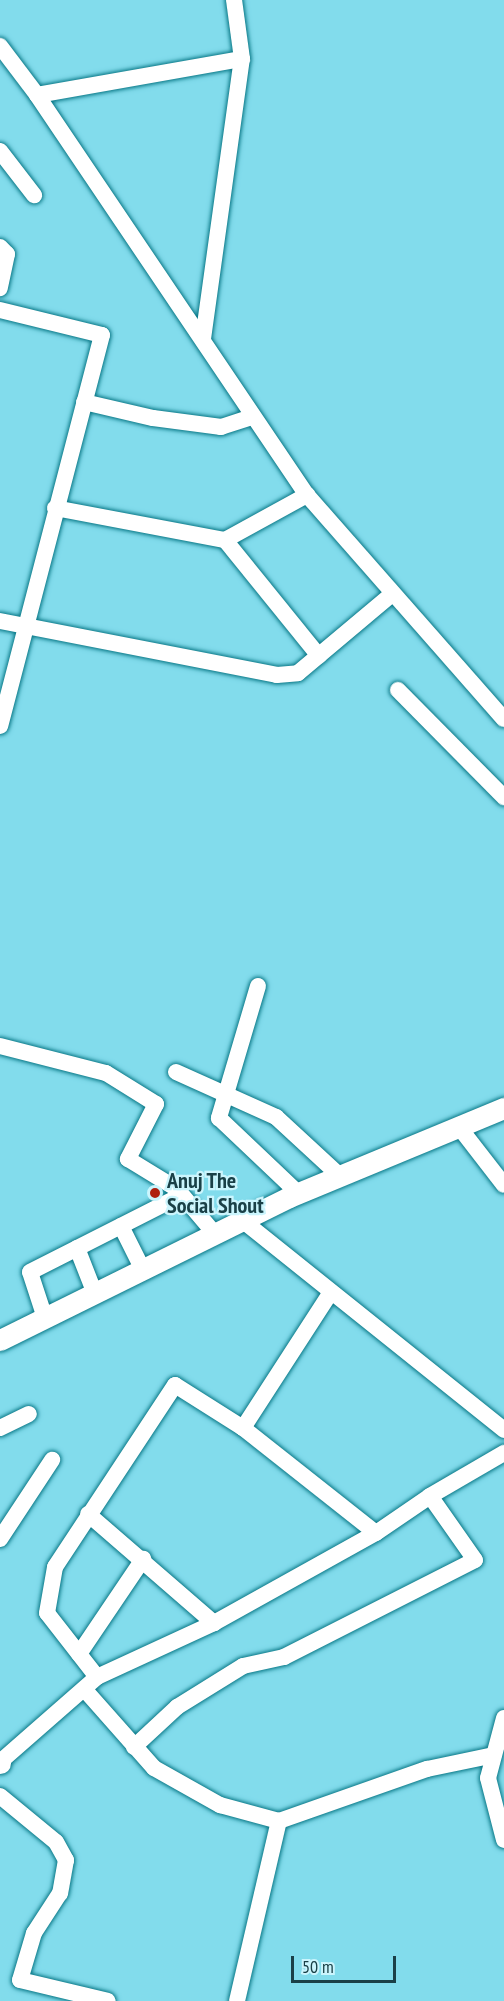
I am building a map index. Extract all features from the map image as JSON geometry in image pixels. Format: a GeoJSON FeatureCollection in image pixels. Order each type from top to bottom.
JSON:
{"type":"FeatureCollection","features":[{"type":"Feature","properties":{"kind":"street"},"geometry":{"type":"LineString","coordinates":[[203,339],[242,59],[234,0]]}},
{"type":"Feature","properties":{"kind":"street"},"geometry":{"type":"LineString","coordinates":[[0,46],[38,95],[203,339],[251,417],[307,495],[504,719]]}},
{"type":"Feature","properties":{"kind":"street"},"geometry":{"type":"LineString","coordinates":[[38,95],[242,59]]}},
{"type":"Feature","properties":{"kind":"street"},"geometry":{"type":"LineString","coordinates":[[0,151],[34,195]]}},
{"type":"Feature","properties":{"kind":"street"},"geometry":{"type":"LineString","coordinates":[[0,247],[7,254],[0,288]]}},
{"type":"Feature","properties":{"kind":"street"},"geometry":{"type":"LineString","coordinates":[[0,310],[102,335],[23,626],[0,726]]}},
{"type":"Feature","properties":{"kind":"street"},"geometry":{"type":"LineString","coordinates":[[84,402],[153,418],[221,427],[251,417]]}},
{"type":"Feature","properties":{"kind":"street"},"geometry":{"type":"LineString","coordinates":[[55,508],[225,540],[307,495]]}},
{"type":"Feature","properties":{"kind":"street"},"geometry":{"type":"LineString","coordinates":[[225,540],[319,656]]}},
{"type":"Feature","properties":{"kind":"street"},"geometry":{"type":"LineString","coordinates":[[0,621],[277,675],[298,673],[392,594]]}},
{"type":"Feature","properties":{"kind":"street"},"geometry":{"type":"LineString","coordinates":[[398,690],[504,797]]}},
{"type":"Feature","properties":{"kind":"street"},"geometry":{"type":"LineString","coordinates":[[258,986],[219,1118],[298,1193]]}},
{"type":"Feature","properties":{"kind":"street"},"geometry":{"type":"LineString","coordinates":[[0,1046],[106,1073],[156,1104],[128,1159],[182,1195],[215,1234]]}},
{"type":"Feature","properties":{"kind":"street"},"geometry":{"type":"LineString","coordinates":[[176,1071],[276,1117],[340,1176]]}},
{"type":"Feature","properties":{"kind":"street"},"geometry":{"type":"LineString","coordinates":[[0,1340],[298,1193],[504,1108]]}},
{"type":"Feature","properties":{"kind":"street"},"geometry":{"type":"LineString","coordinates":[[459,1127],[504,1185]]}},
{"type":"Feature","properties":{"kind":"street"},"geometry":{"type":"LineString","coordinates":[[45,1318],[30,1272],[182,1195]]}},
{"type":"Feature","properties":{"kind":"street"},"geometry":{"type":"LineString","coordinates":[[242,1220],[504,1430]]}},
{"type":"Feature","properties":{"kind":"street"},"geometry":{"type":"LineString","coordinates":[[121,1226],[143,1270]]}},
{"type":"Feature","properties":{"kind":"street"},"geometry":{"type":"LineString","coordinates":[[77,1248],[94,1294]]}},
{"type":"Feature","properties":{"kind":"street"},"geometry":{"type":"LineString","coordinates":[[243,1428],[331,1292]]}},
{"type":"Feature","properties":{"kind":"street"},"geometry":{"type":"LineString","coordinates":[[97,1677],[46,1613],[55,1567],[175,1385],[243,1428],[376,1533]]}},
{"type":"Feature","properties":{"kind":"street"},"geometry":{"type":"LineString","coordinates":[[0,1428],[29,1414]]}},
{"type":"Feature","properties":{"kind":"street"},"geometry":{"type":"LineString","coordinates":[[0,1762],[85,1690],[97,1677],[214,1623],[376,1533],[430,1496],[504,1453]]}},
{"type":"Feature","properties":{"kind":"street"},"geometry":{"type":"LineString","coordinates":[[0,1539],[52,1460]]}},
{"type":"Feature","properties":{"kind":"street"},"geometry":{"type":"LineString","coordinates":[[134,1747],[177,1707],[243,1666],[284,1657],[475,1560],[430,1496]]}},
{"type":"Feature","properties":{"kind":"street"},"geometry":{"type":"LineString","coordinates":[[88,1514],[214,1623]]}},
{"type":"Feature","properties":{"kind":"street"},"geometry":{"type":"LineString","coordinates":[[79,1654],[143,1560]]}},
{"type":"Feature","properties":{"kind":"street"},"geometry":{"type":"LineString","coordinates":[[85,1690],[154,1768],[220,1805],[279,1821],[427,1769],[494,1755]]}},
{"type":"Feature","properties":{"kind":"street"},"geometry":{"type":"LineString","coordinates":[[504,1718],[488,1778],[504,1840]]}},
{"type":"Feature","properties":{"kind":"street"},"geometry":{"type":"LineString","coordinates":[[0,1796],[56,1842],[66,1860],[60,1893],[34,1934],[20,1980],[108,2001]]}},
{"type":"Feature","properties":{"kind":"street"},"geometry":{"type":"LineString","coordinates":[[237,2001],[279,1821]]}},
{"type":"Feature","properties":{"kind":"place","name":"Anuj The Social Shout"},"geometry":{"type":"Point","coordinates":[155,1193]}}]}
